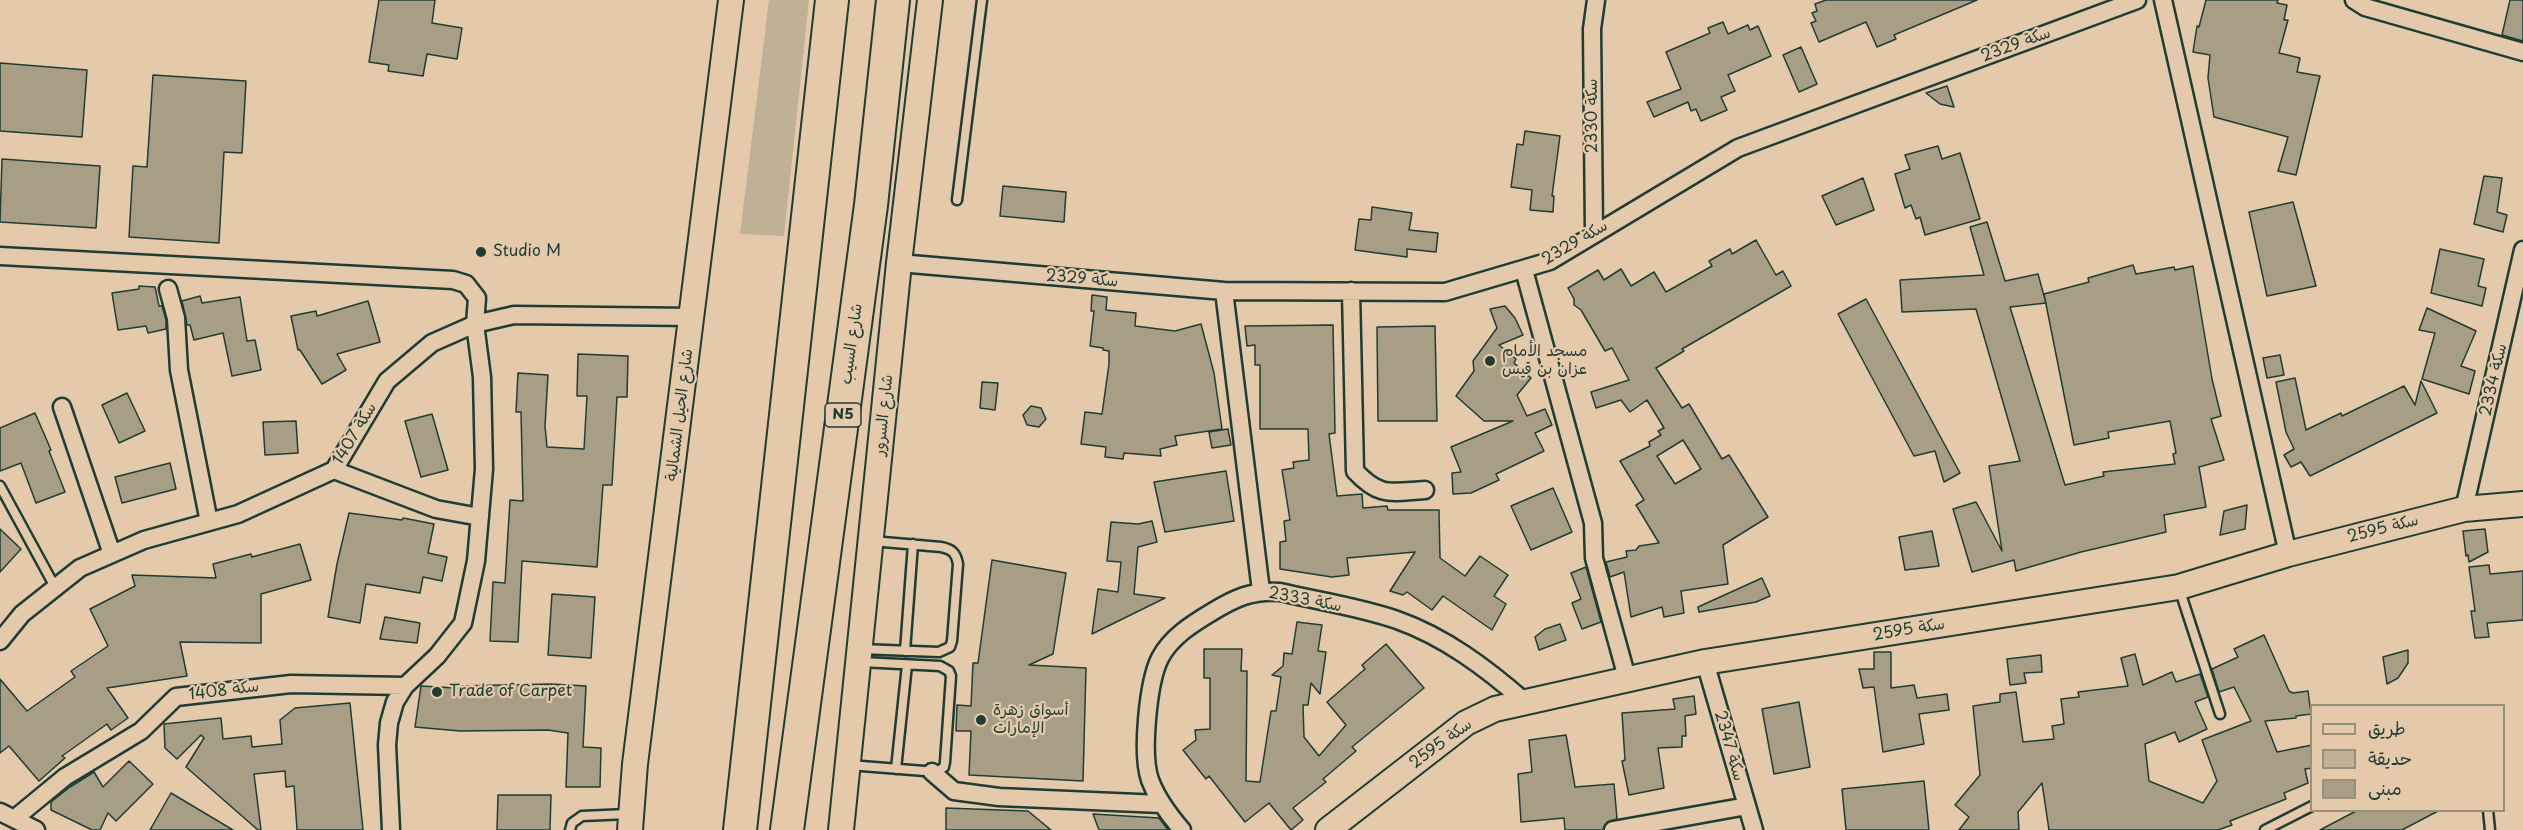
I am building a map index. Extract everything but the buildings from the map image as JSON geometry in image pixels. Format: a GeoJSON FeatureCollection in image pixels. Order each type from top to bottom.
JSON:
{"type":"FeatureCollection","features":[{"type":"Feature","properties":{"kind":"highway"},"geometry":{"type":"LineString","coordinates":[[740,830],[832,0]]}},
{"type":"Feature","properties":{"kind":"highway","name":"شارع السيب"},"geometry":{"type":"LineString","coordinates":[[787,830],[871,205],[893,0]]}},
{"type":"Feature","properties":{"kind":"street","name":"شارع الحيل الشمالية"},"geometry":{"type":"LineString","coordinates":[[631,822],[635,764],[693,317],[731,0]]}},
{"type":"Feature","properties":{"kind":"street","name":"شارع السرور"},"geometry":{"type":"LineString","coordinates":[[841,830],[899,263],[930,0]]}},
{"type":"Feature","properties":{"kind":"street","name":"سكة 2330"},"geometry":{"type":"LineString","coordinates":[[1594,232],[1592,29],[1596,0]]}},
{"type":"Feature","properties":{"kind":"street","name":"سكة 2329"},"geometry":{"type":"LineString","coordinates":[[899,263],[1224,291],[1445,292],[1550,261],[1594,232],[1738,148],[2137,0]]}},
{"type":"Feature","properties":{"kind":"street"},"geometry":{"type":"LineString","coordinates":[[2163,0],[2288,554]]}},
{"type":"Feature","properties":{"kind":"street"},"geometry":{"type":"LineString","coordinates":[[2354,0],[2365,8],[2523,52]]}},
{"type":"Feature","properties":{"kind":"street","name":"سكة 2334"},"geometry":{"type":"LineString","coordinates":[[2464,509],[2523,250]]}},
{"type":"Feature","properties":{"kind":"street"},"geometry":{"type":"LineString","coordinates":[[0,256],[453,280],[466,284],[477,298],[475,324],[482,377],[484,469],[476,561],[463,622],[438,656],[405,686],[395,702],[389,723],[387,744],[392,830]]}},
{"type":"Feature","properties":{"kind":"street"},"geometry":{"type":"LineString","coordinates":[[1524,270],[1593,523],[1594,558],[1627,678]]}},
{"type":"Feature","properties":{"kind":"street"},"geometry":{"type":"LineString","coordinates":[[168,289],[176,318],[179,370],[209,522]]}},
{"type":"Feature","properties":{"kind":"street"},"geometry":{"type":"LineString","coordinates":[[1224,291],[1261,591]]}},
{"type":"Feature","properties":{"kind":"street"},"geometry":{"type":"LineString","coordinates":[[1351,291],[1355,471],[1370,487],[1388,492],[1425,490]]}},
{"type":"Feature","properties":{"kind":"street","name":"سكة 1407"},"geometry":{"type":"LineString","coordinates":[[0,641],[22,614],[80,568],[144,540],[238,514],[334,470],[387,381],[432,343],[475,324],[514,315],[693,317]]}},
{"type":"Feature","properties":{"kind":"street"},"geometry":{"type":"LineString","coordinates":[[62,407],[112,554]]}},
{"type":"Feature","properties":{"kind":"street"},"geometry":{"type":"LineString","coordinates":[[334,470],[436,509],[480,517]]}},
{"type":"Feature","properties":{"kind":"street","name":"سكة 2595"},"geometry":{"type":"LineString","coordinates":[[1328,830],[1466,723],[1495,709],[1524,701],[1705,662],[2179,587],[2288,554],[2464,509],[2523,504]]}},
{"type":"Feature","properties":{"kind":"street","name":"سكة 2333"},"geometry":{"type":"LineString","coordinates":[[1182,830],[1161,804],[1149,778],[1146,750],[1152,680],[1161,656],[1176,637],[1196,622],[1245,594],[1261,591],[1280,592],[1396,620],[1431,635],[1464,654],[1524,701]]}},
{"type":"Feature","properties":{"kind":"street","name":"سكة 2347"},"geometry":{"type":"LineString","coordinates":[[1705,662],[1754,830]]}},
{"type":"Feature","properties":{"kind":"street","name":"سكة 1408"},"geometry":{"type":"LineString","coordinates":[[7,815],[141,731],[176,697],[291,684],[405,686]]}},
{"type":"Feature","properties":{"kind":"street"},"geometry":{"type":"LineString","coordinates":[[932,772],[954,791],[999,797],[1161,804]]}},
{"type":"Feature","properties":{"kind":"street"},"geometry":{"type":"LineString","coordinates":[[1613,830],[1747,806]]}},
{"type":"Feature","properties":{"kind":"street"},"geometry":{"type":"LineString","coordinates":[[7,815],[36,830]]}},
{"type":"Feature","properties":{"kind":"lane"},"geometry":{"type":"LineString","coordinates":[[957,200],[982,0]]}},
{"type":"Feature","properties":{"kind":"lane"},"geometry":{"type":"LineString","coordinates":[[0,486],[55,587]]}},
{"type":"Feature","properties":{"kind":"lane"},"geometry":{"type":"LineString","coordinates":[[859,656],[905,651],[939,652],[950,647],[958,564],[956,555],[950,549],[871,541]]}},
{"type":"Feature","properties":{"kind":"lane"},"geometry":{"type":"LineString","coordinates":[[905,651],[913,544]]}},
{"type":"Feature","properties":{"kind":"lane"},"geometry":{"type":"LineString","coordinates":[[2179,587],[2220,714]]}},
{"type":"Feature","properties":{"kind":"lane"},"geometry":{"type":"LineString","coordinates":[[848,765],[932,772],[941,771],[944,767],[951,676],[949,671],[940,666],[907,665],[859,656]]}},
{"type":"Feature","properties":{"kind":"lane"},"geometry":{"type":"LineString","coordinates":[[896,769],[907,665]]}},
{"type":"Feature","properties":{"kind":"lane"},"geometry":{"type":"LineString","coordinates":[[2265,830],[2310,807]]}},
{"type":"Feature","properties":{"kind":"lane"},"geometry":{"type":"LineString","coordinates":[[2488,812],[2490,830]]}},
{"type":"Feature","properties":{"kind":"lane"},"geometry":{"type":"LineString","coordinates":[[570,830],[572,823],[582,816],[631,822]]}},
{"type":"Feature","properties":{"kind":"green space"},"geometry":{"type":"Polygon","coordinates":[[[769,0],[809,0],[784,236],[740,234],[769,0]]]}},
{"type":"Feature","properties":{"kind":"place","name":"Studio M"},"geometry":{"type":"Point","coordinates":[481,252]}},
{"type":"Feature","properties":{"kind":"place","name":"مسجد الأمام عزان بن قيس"},"geometry":{"type":"Point","coordinates":[1490,361]}},
{"type":"Feature","properties":{"kind":"place","name":"Trade of Carpet"},"geometry":{"type":"Point","coordinates":[437,692]}},
{"type":"Feature","properties":{"kind":"place","name":"أسواق زهرة الإمارات"},"geometry":{"type":"Point","coordinates":[981,720]}}]}
